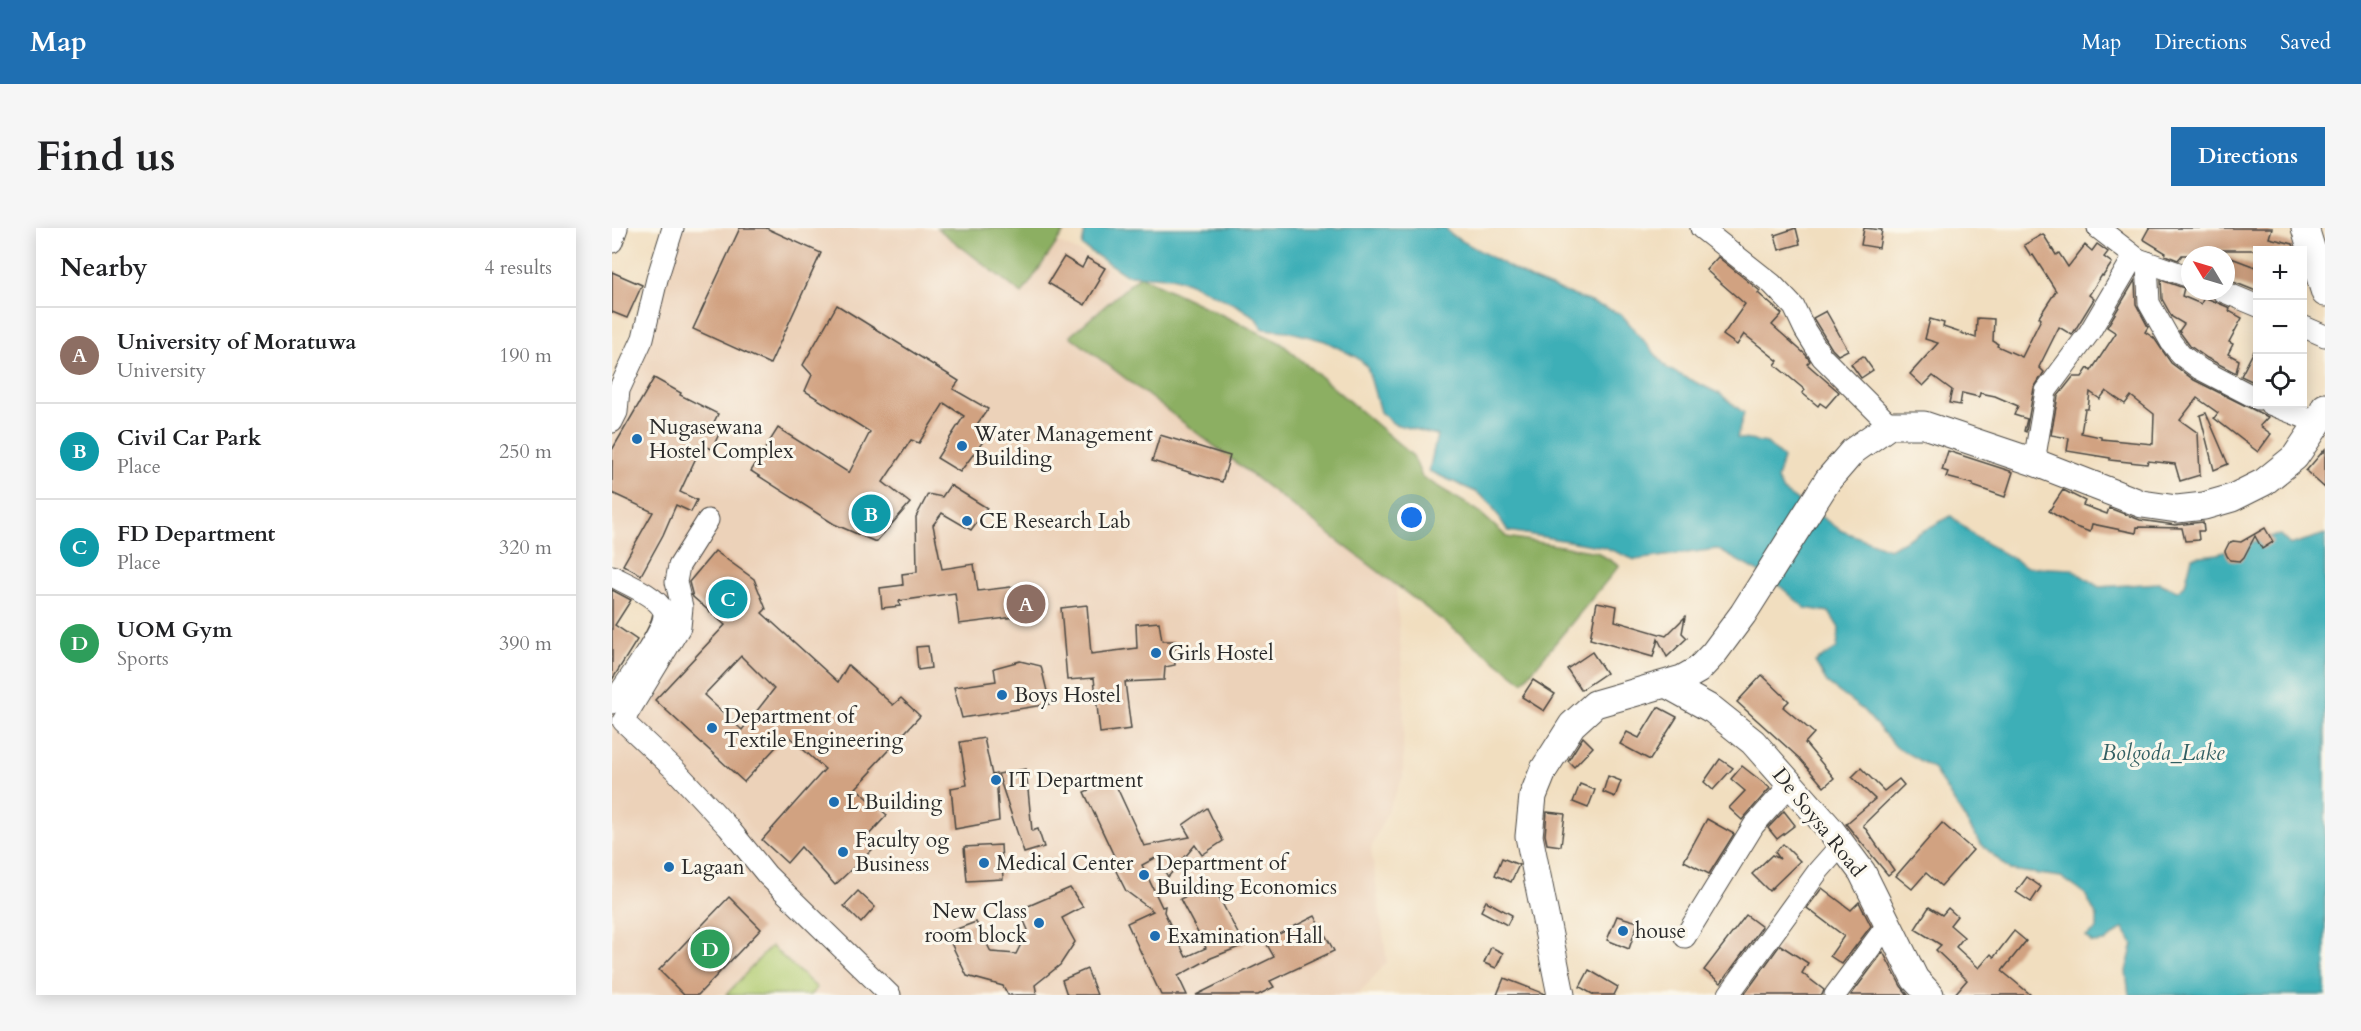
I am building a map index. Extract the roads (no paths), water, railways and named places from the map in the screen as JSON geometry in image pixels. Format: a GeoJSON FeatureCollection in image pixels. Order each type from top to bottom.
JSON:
{"type":"FeatureCollection","features":[{"type":"Feature","properties":{"kind":"main road"},"geometry":{"type":"LineString","coordinates":[[2305,228],[2325,293]]}},
{"type":"Feature","properties":{"kind":"main road"},"geometry":{"type":"LineString","coordinates":[[1561,995],[1529,836],[1533,796],[1537,783],[1558,744],[1580,716],[1595,704],[1621,695],[1668,685],[1698,670],[1714,653],[1755,594],[1828,480],[1853,451],[1890,425],[1924,425],[2034,462],[2142,504],[2177,509],[2204,506],[2232,498],[2264,482],[2295,457],[2322,415]]}},
{"type":"Feature","properties":{"kind":"main road","name":"De Soysa Road"},"geometry":{"type":"LineString","coordinates":[[1668,685],[1713,710],[1753,742],[1842,844],[1862,872],[1915,979],[1930,995]]}},
{"type":"Feature","properties":{"kind":"street"},"geometry":{"type":"LineString","coordinates":[[612,242],[617,228]]}},
{"type":"Feature","properties":{"kind":"street"},"geometry":{"type":"LineString","coordinates":[[612,422],[617,412],[616,387],[643,338],[657,279],[673,228]]}},
{"type":"Feature","properties":{"kind":"street"},"geometry":{"type":"LineString","coordinates":[[1701,228],[1772,284],[1794,306],[1805,330],[1822,357],[1890,425]]}},
{"type":"Feature","properties":{"kind":"street"},"geometry":{"type":"LineString","coordinates":[[2098,228],[2143,260],[2181,275]]}},
{"type":"Feature","properties":{"kind":"street"},"geometry":{"type":"LineString","coordinates":[[2143,260],[2149,303],[2181,355],[2200,369],[2253,396]]}},
{"type":"Feature","properties":{"kind":"street"},"geometry":{"type":"LineString","coordinates":[[2034,462],[2046,391],[2089,333],[2129,265],[2143,260]]}},
{"type":"Feature","properties":{"kind":"street"},"geometry":{"type":"LineString","coordinates":[[2235,296],[2253,304]]}},
{"type":"Feature","properties":{"kind":"street"},"geometry":{"type":"LineString","coordinates":[[2307,328],[2325,336]]}},
{"type":"Feature","properties":{"kind":"street"},"geometry":{"type":"LineString","coordinates":[[2289,408],[2322,415]]}},
{"type":"Feature","properties":{"kind":"street"},"geometry":{"type":"LineString","coordinates":[[708,520],[679,566],[676,582],[682,607],[680,627],[623,721],[676,771],[728,827],[767,874],[890,995]]}},
{"type":"Feature","properties":{"kind":"street"},"geometry":{"type":"LineString","coordinates":[[612,576],[654,599],[663,608],[664,620],[645,655],[612,703]]}},
{"type":"Feature","properties":{"kind":"street"},"geometry":{"type":"LineString","coordinates":[[1685,937],[1754,825],[1790,785]]}},
{"type":"Feature","properties":{"kind":"street"},"geometry":{"type":"LineString","coordinates":[[1729,994],[1819,870],[1842,844]]}},
{"type":"Feature","properties":{"kind":"street"},"geometry":{"type":"LineString","coordinates":[[1835,995],[1888,924]]}},
{"type":"Feature","properties":{"kind":"water","name":"Bolgoda_Lake"},"geometry":{"type":"Polygon","coordinates":[[[1082,228],[1446,228],[1451,235],[1531,279],[1621,314],[1668,369],[1720,394],[1744,413],[1737,438],[1767,443],[1783,458],[1777,479],[1783,491],[1842,531],[1889,549],[1951,516],[1977,538],[2027,567],[2071,569],[2099,587],[2159,583],[2177,591],[2185,585],[2192,557],[2218,554],[2268,537],[2280,535],[2290,545],[2325,534],[2325,995],[2129,995],[2126,971],[2133,944],[2123,928],[2105,942],[2092,943],[2086,937],[2097,929],[2097,917],[2085,894],[2061,877],[2010,870],[1980,843],[1933,768],[1896,747],[1863,710],[1828,684],[1815,662],[1837,648],[1839,628],[1829,612],[1805,608],[1773,580],[1717,549],[1635,560],[1604,547],[1508,531],[1490,503],[1476,492],[1429,471],[1437,435],[1394,424],[1380,412],[1367,366],[1356,357],[1325,341],[1287,331],[1263,329],[1255,317],[1238,306],[1188,282],[1171,277],[1126,275],[1082,246],[1085,231],[1082,228]]]}},
{"type":"Feature","properties":{"kind":"place","name":"Nugasewana Hostel Complex"},"geometry":{"type":"Point","coordinates":[637,439]}},
{"type":"Feature","properties":{"kind":"place","name":"Water Management Building"},"geometry":{"type":"Point","coordinates":[962,446]}},
{"type":"Feature","properties":{"kind":"place","name":"Civil Car Park"},"geometry":{"type":"Point","coordinates":[871,514]}},
{"type":"Feature","properties":{"kind":"place","name":"CE Research Lab"},"geometry":{"type":"Point","coordinates":[967,521]}},
{"type":"Feature","properties":{"kind":"place","name":"FD Department"},"geometry":{"type":"Point","coordinates":[728,599]}},
{"type":"Feature","properties":{"kind":"place","name":"University of Moratuwa"},"geometry":{"type":"Point","coordinates":[1026,604]}},
{"type":"Feature","properties":{"kind":"place","name":"Girls Hostel"},"geometry":{"type":"Point","coordinates":[1156,653]}},
{"type":"Feature","properties":{"kind":"place","name":"Boys Hostel"},"geometry":{"type":"Point","coordinates":[1002,695]}},
{"type":"Feature","properties":{"kind":"place","name":"Department of Textile Engineering"},"geometry":{"type":"Point","coordinates":[712,728]}},
{"type":"Feature","properties":{"kind":"place","name":"IT Department"},"geometry":{"type":"Point","coordinates":[996,780]}},
{"type":"Feature","properties":{"kind":"place","name":"L Building"},"geometry":{"type":"Point","coordinates":[834,802]}},
{"type":"Feature","properties":{"kind":"place","name":"Faculty og Business"},"geometry":{"type":"Point","coordinates":[843,852]}},
{"type":"Feature","properties":{"kind":"place","name":"Medical Center"},"geometry":{"type":"Point","coordinates":[984,863]}},
{"type":"Feature","properties":{"kind":"place","name":"Lagaan"},"geometry":{"type":"Point","coordinates":[669,867]}},
{"type":"Feature","properties":{"kind":"place","name":"Department of Building Economics"},"geometry":{"type":"Point","coordinates":[1144,875]}},
{"type":"Feature","properties":{"kind":"place","name":"New Class room block"},"geometry":{"type":"Point","coordinates":[1039,923]}},
{"type":"Feature","properties":{"kind":"place","name":"house"},"geometry":{"type":"Point","coordinates":[1623,931]}},
{"type":"Feature","properties":{"kind":"place","name":"Examination Hall"},"geometry":{"type":"Point","coordinates":[1155,936]}},
{"type":"Feature","properties":{"kind":"place","name":"UOM Gym"},"geometry":{"type":"Point","coordinates":[710,949]}}]}
